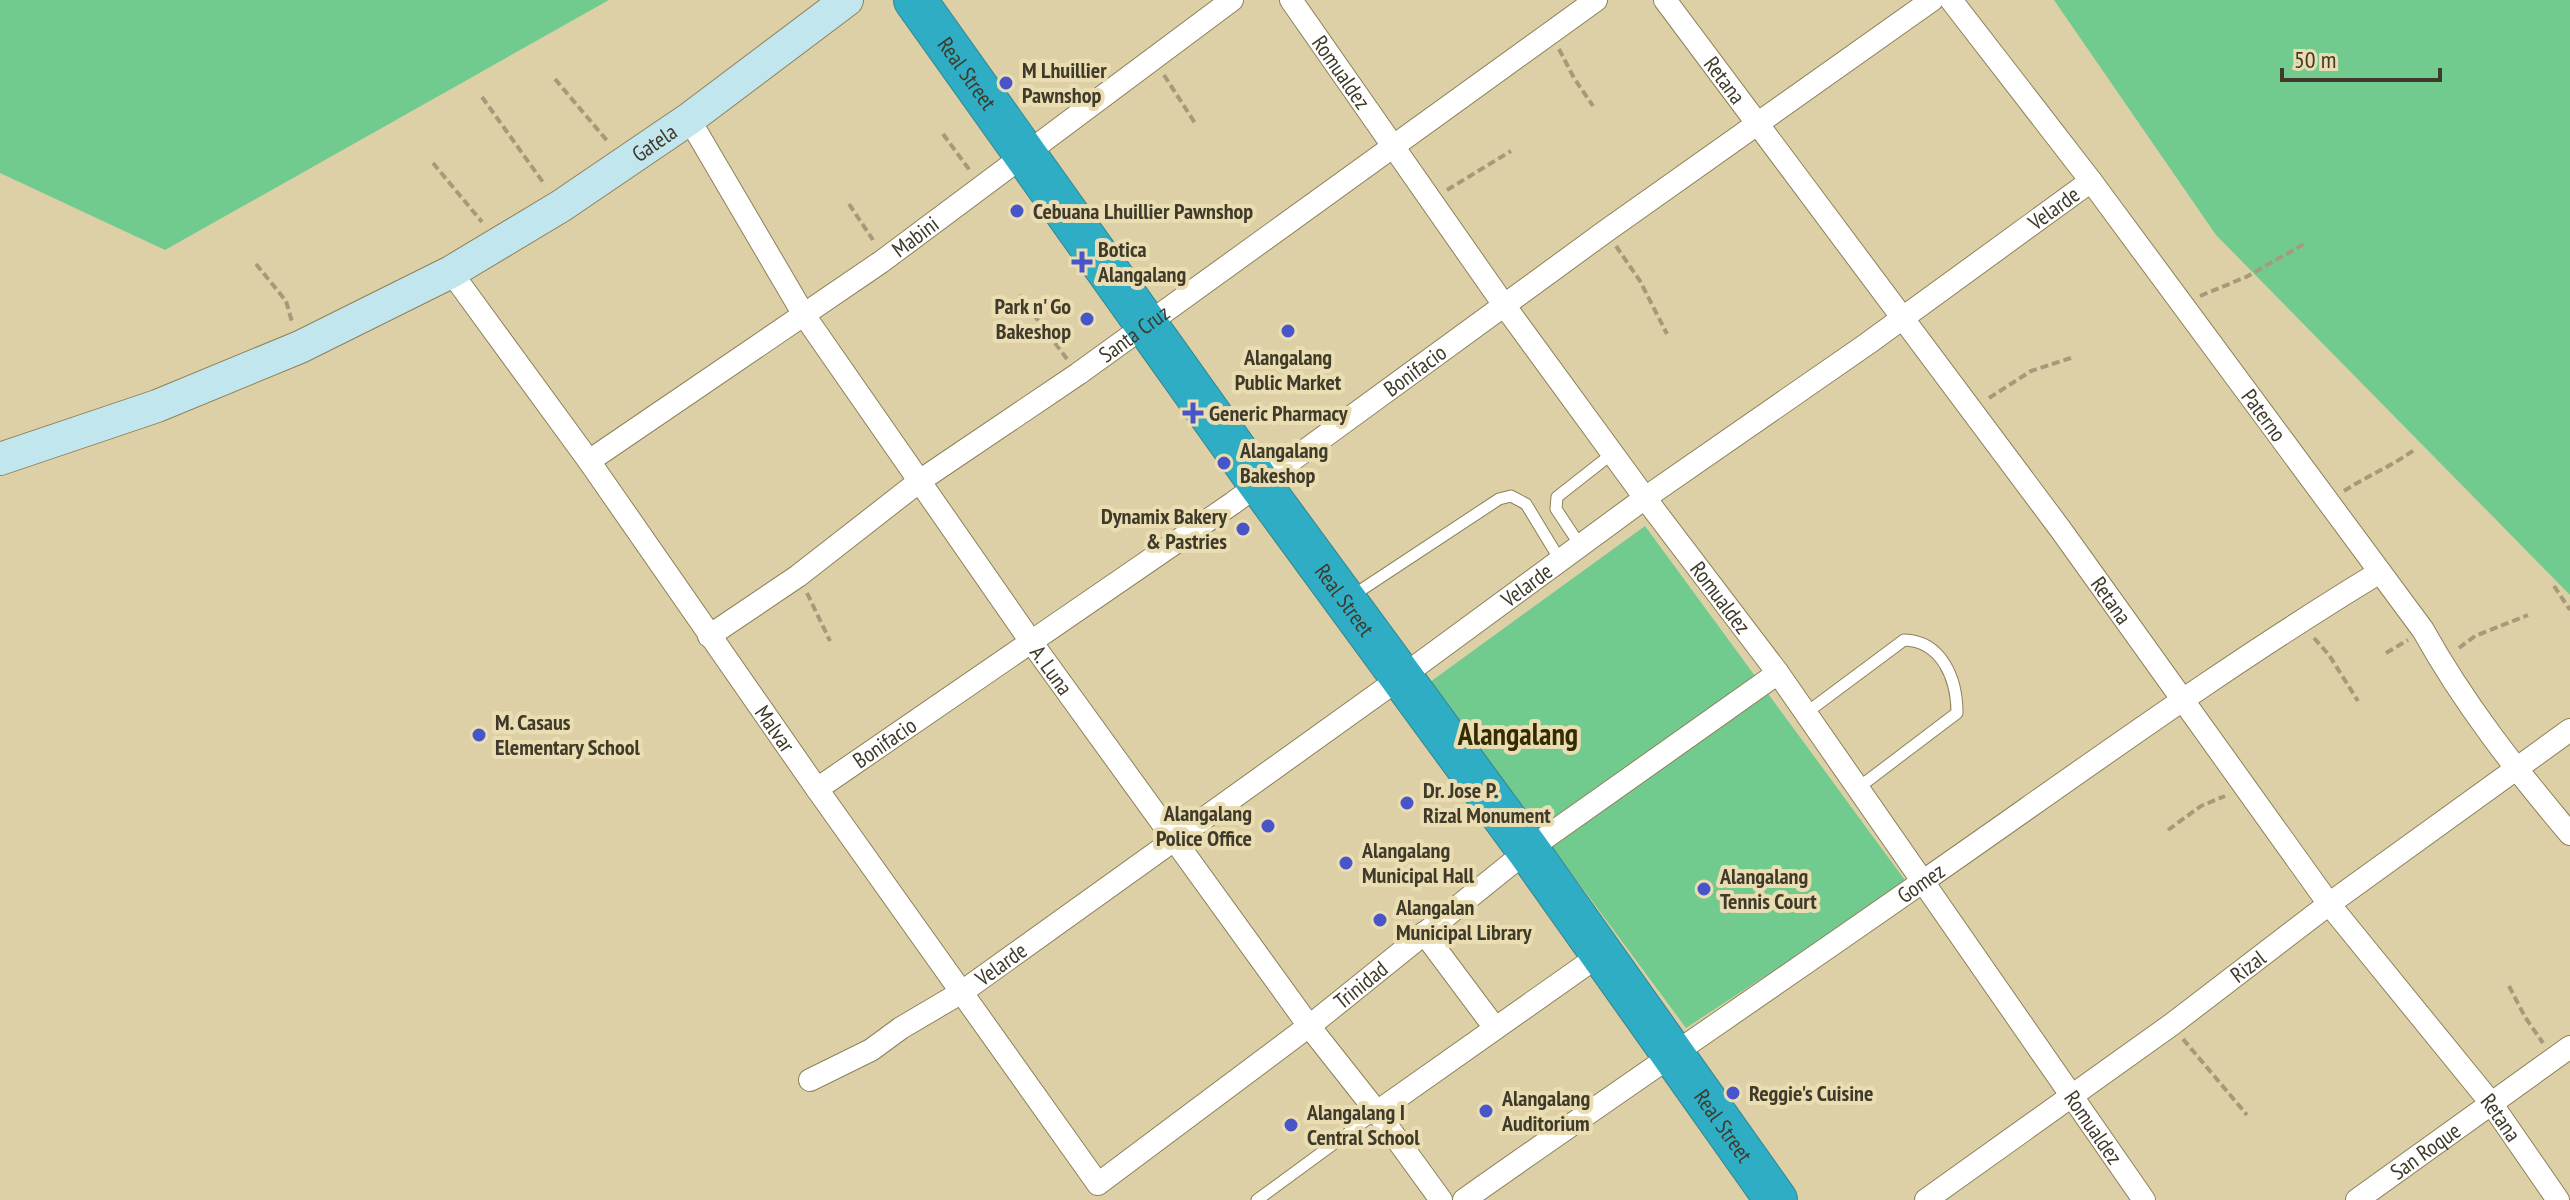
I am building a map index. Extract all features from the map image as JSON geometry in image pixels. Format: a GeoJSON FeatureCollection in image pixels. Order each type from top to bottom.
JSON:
{"type":"FeatureCollection","features":[{"type":"Feature","properties":{"kind":"highway","name":"Real Street"},"geometry":{"type":"LineString","coordinates":[[915,0],[1259,483],[1528,850],[1776,1200]]}},
{"type":"Feature","properties":{"kind":"street","name":"Gatela"},"geometry":{"type":"LineString","coordinates":[[0,459],[157,406],[300,347],[451,272],[627,162],[847,0]]}},
{"type":"Feature","properties":{"kind":"street","name":"Mabini"},"geometry":{"type":"LineString","coordinates":[[589,461],[881,262],[1232,0]]}},
{"type":"Feature","properties":{"kind":"street","name":"Romualdez"},"geometry":{"type":"LineString","coordinates":[[1291,0],[1504,305],[1778,673],[2144,1200]]}},
{"type":"Feature","properties":{"kind":"street","name":"Santa Cruz"},"geometry":{"type":"LineString","coordinates":[[709,636],[798,576],[921,480],[1078,374],[1596,0]]}},
{"type":"Feature","properties":{"kind":"street","name":"Retana"},"geometry":{"type":"LineString","coordinates":[[1665,0],[2061,530],[2329,904],[2491,1103],[2558,1200]]}},
{"type":"Feature","properties":{"kind":"street","name":"Bonifacio"},"geometry":{"type":"LineString","coordinates":[[817,789],[1259,483],[1606,231],[1932,0]]}},
{"type":"Feature","properties":{"kind":"street","name":"Paterno"},"geometry":{"type":"LineString","coordinates":[[1951,0],[2183,303],[2423,630],[2517,771],[2570,834]]}},
{"type":"Feature","properties":{"kind":"street","name":"A. Luna"},"geometry":{"type":"LineString","coordinates":[[689,119],[804,315],[1032,643],[1309,1026],[1441,1200]]}},
{"type":"Feature","properties":{"kind":"street","name":"Velarde"},"geometry":{"type":"LineString","coordinates":[[810,1080],[871,1050],[901,1028],[962,992],[1645,498],[2091,181]]}},
{"type":"Feature","properties":{"kind":"street","name":"Malvar"},"geometry":{"type":"LineString","coordinates":[[451,272],[589,461],[709,636],[1098,1184]]}},
{"type":"Feature","properties":{"kind":"street","name":"Gomez"},"geometry":{"type":"LineString","coordinates":[[1464,1200],[2182,698],[2380,572]]}},
{"type":"Feature","properties":{"kind":"street","name":"Trinidad"},"geometry":{"type":"LineString","coordinates":[[1098,1184],[1309,1026],[1528,850],[1778,673]]}},
{"type":"Feature","properties":{"kind":"street","name":"Rizal"},"geometry":{"type":"LineString","coordinates":[[1926,1200],[2171,1025],[2329,904],[2570,730]]}},
{"type":"Feature","properties":{"kind":"street"},"geometry":{"type":"LineString","coordinates":[[1424,933],[1495,1028]]}},
{"type":"Feature","properties":{"kind":"street"},"geometry":{"type":"LineString","coordinates":[[1377,1112],[1601,954]]}},
{"type":"Feature","properties":{"kind":"street","name":"San Roque"},"geometry":{"type":"LineString","coordinates":[[2357,1200],[2562,1053]]}},
{"type":"Feature","properties":{"kind":"lane"},"geometry":{"type":"LineString","coordinates":[[1580,545],[1556,509],[1557,497],[1613,453]]}},
{"type":"Feature","properties":{"kind":"lane"},"geometry":{"type":"LineString","coordinates":[[1345,601],[1499,499],[1511,496],[1526,504],[1560,560]]}},
{"type":"Feature","properties":{"kind":"lane"},"geometry":{"type":"LineString","coordinates":[[1806,713],[1904,640],[1929,645],[1944,662],[1957,692],[1957,713],[1858,788]]}},
{"type":"Feature","properties":{"kind":"lane"},"geometry":{"type":"LineString","coordinates":[[1257,1200],[1377,1112]]}},
{"type":"Feature","properties":{"kind":"path"},"geometry":{"type":"LineString","coordinates":[[1551,33],[1574,78],[1593,106]]}},
{"type":"Feature","properties":{"kind":"path"},"geometry":{"type":"LineString","coordinates":[[1152,61],[1195,123]]}},
{"type":"Feature","properties":{"kind":"path"},"geometry":{"type":"LineString","coordinates":[[555,79],[627,162]]}},
{"type":"Feature","properties":{"kind":"path"},"geometry":{"type":"LineString","coordinates":[[482,97],[561,206]]}},
{"type":"Feature","properties":{"kind":"path"},"geometry":{"type":"LineString","coordinates":[[943,134],[983,186]]}},
{"type":"Feature","properties":{"kind":"path"},"geometry":{"type":"LineString","coordinates":[[1431,199],[1511,151]]}},
{"type":"Feature","properties":{"kind":"path"},"geometry":{"type":"LineString","coordinates":[[433,163],[499,243]]}},
{"type":"Feature","properties":{"kind":"path"},"geometry":{"type":"LineString","coordinates":[[849,204],[870,233],[881,262]]}},
{"type":"Feature","properties":{"kind":"path"},"geometry":{"type":"LineString","coordinates":[[1606,231],[1640,281],[1667,334]]}},
{"type":"Feature","properties":{"kind":"path"},"geometry":{"type":"LineString","coordinates":[[2183,303],[2246,277],[2304,244]]}},
{"type":"Feature","properties":{"kind":"path"},"geometry":{"type":"LineString","coordinates":[[256,264],[286,301],[300,347]]}},
{"type":"Feature","properties":{"kind":"path"},"geometry":{"type":"LineString","coordinates":[[1019,295],[1078,374]]}},
{"type":"Feature","properties":{"kind":"path"},"geometry":{"type":"LineString","coordinates":[[1970,410],[2031,371],[2071,358]]}},
{"type":"Feature","properties":{"kind":"path"},"geometry":{"type":"LineString","coordinates":[[2328,502],[2369,475],[2399,462],[2414,450]]}},
{"type":"Feature","properties":{"kind":"path"},"geometry":{"type":"LineString","coordinates":[[798,576],[830,641]]}},
{"type":"Feature","properties":{"kind":"path"},"geometry":{"type":"LineString","coordinates":[[2554,586],[2570,610]]}},
{"type":"Feature","properties":{"kind":"path"},"geometry":{"type":"LineString","coordinates":[[2441,661],[2475,636],[2528,615]]}},
{"type":"Feature","properties":{"kind":"path"},"geometry":{"type":"LineString","coordinates":[[2299,621],[2329,655],[2358,701]]}},
{"type":"Feature","properties":{"kind":"path"},"geometry":{"type":"LineString","coordinates":[[2168,830],[2201,806],[2246,787]]}},
{"type":"Feature","properties":{"kind":"path"},"geometry":{"type":"LineString","coordinates":[[2509,986],[2525,1017],[2562,1053]]}},
{"type":"Feature","properties":{"kind":"path"},"geometry":{"type":"LineString","coordinates":[[2171,1025],[2247,1115]]}},
{"type":"Feature","properties":{"kind":"green space"},"geometry":{"type":"Polygon","coordinates":[[[0,0],[609,0],[165,250],[0,173],[0,0]]]}},
{"type":"Feature","properties":{"kind":"green space"},"geometry":{"type":"Polygon","coordinates":[[[2054,0],[2570,0],[2570,595],[2216,235],[2054,0]]]}},
{"type":"Feature","properties":{"kind":"green space"},"geometry":{"type":"Polygon","coordinates":[[[1645,526],[1907,883],[1686,1028],[1430,682],[1645,526]]]}},
{"type":"Feature","properties":{"kind":"place","name":"M Lhuillier Pawnshop"},"geometry":{"type":"Point","coordinates":[1006,83]}},
{"type":"Feature","properties":{"kind":"place","name":"Cebuana Lhuillier Pawnshop"},"geometry":{"type":"Point","coordinates":[1017,211]}},
{"type":"Feature","properties":{"kind":"place","name":"Botica Alangalang"},"geometry":{"type":"Point","coordinates":[1082,262]}},
{"type":"Feature","properties":{"kind":"place","name":"Park n' Go Bakeshop"},"geometry":{"type":"Point","coordinates":[1087,319]}},
{"type":"Feature","properties":{"kind":"place","name":"Alangalang Public Market"},"geometry":{"type":"Point","coordinates":[1288,331]}},
{"type":"Feature","properties":{"kind":"place","name":"Generic Pharmacy"},"geometry":{"type":"Point","coordinates":[1193,413]}},
{"type":"Feature","properties":{"kind":"place","name":"Alangalang Bakeshop"},"geometry":{"type":"Point","coordinates":[1224,463]}},
{"type":"Feature","properties":{"kind":"place","name":"Dynamix Bakery & Pastries"},"geometry":{"type":"Point","coordinates":[1243,529]}},
{"type":"Feature","properties":{"kind":"place","name":"M. Casaus Elementary School"},"geometry":{"type":"Point","coordinates":[479,735]}},
{"type":"Feature","properties":{"kind":"place","name":"Dr. Jose P. Rizal Monument"},"geometry":{"type":"Point","coordinates":[1407,803]}},
{"type":"Feature","properties":{"kind":"place","name":"Alangalang Police Office"},"geometry":{"type":"Point","coordinates":[1268,826]}},
{"type":"Feature","properties":{"kind":"place","name":"Alangalang Municipal Hall"},"geometry":{"type":"Point","coordinates":[1346,863]}},
{"type":"Feature","properties":{"kind":"place","name":"Alangalang Tennis Court"},"geometry":{"type":"Point","coordinates":[1704,889]}},
{"type":"Feature","properties":{"kind":"place","name":"Alangalan Municipal Library"},"geometry":{"type":"Point","coordinates":[1380,920]}},
{"type":"Feature","properties":{"kind":"place","name":"Reggie's Cuisine"},"geometry":{"type":"Point","coordinates":[1733,1093]}},
{"type":"Feature","properties":{"kind":"place","name":"Alangalang Auditorium"},"geometry":{"type":"Point","coordinates":[1486,1111]}},
{"type":"Feature","properties":{"kind":"place","name":"Alangalang I Central School"},"geometry":{"type":"Point","coordinates":[1291,1125]}},
{"type":"Feature","properties":{"kind":"district","name":"Alangalang"},"geometry":{"type":"Point","coordinates":[1518,735]}}]}
